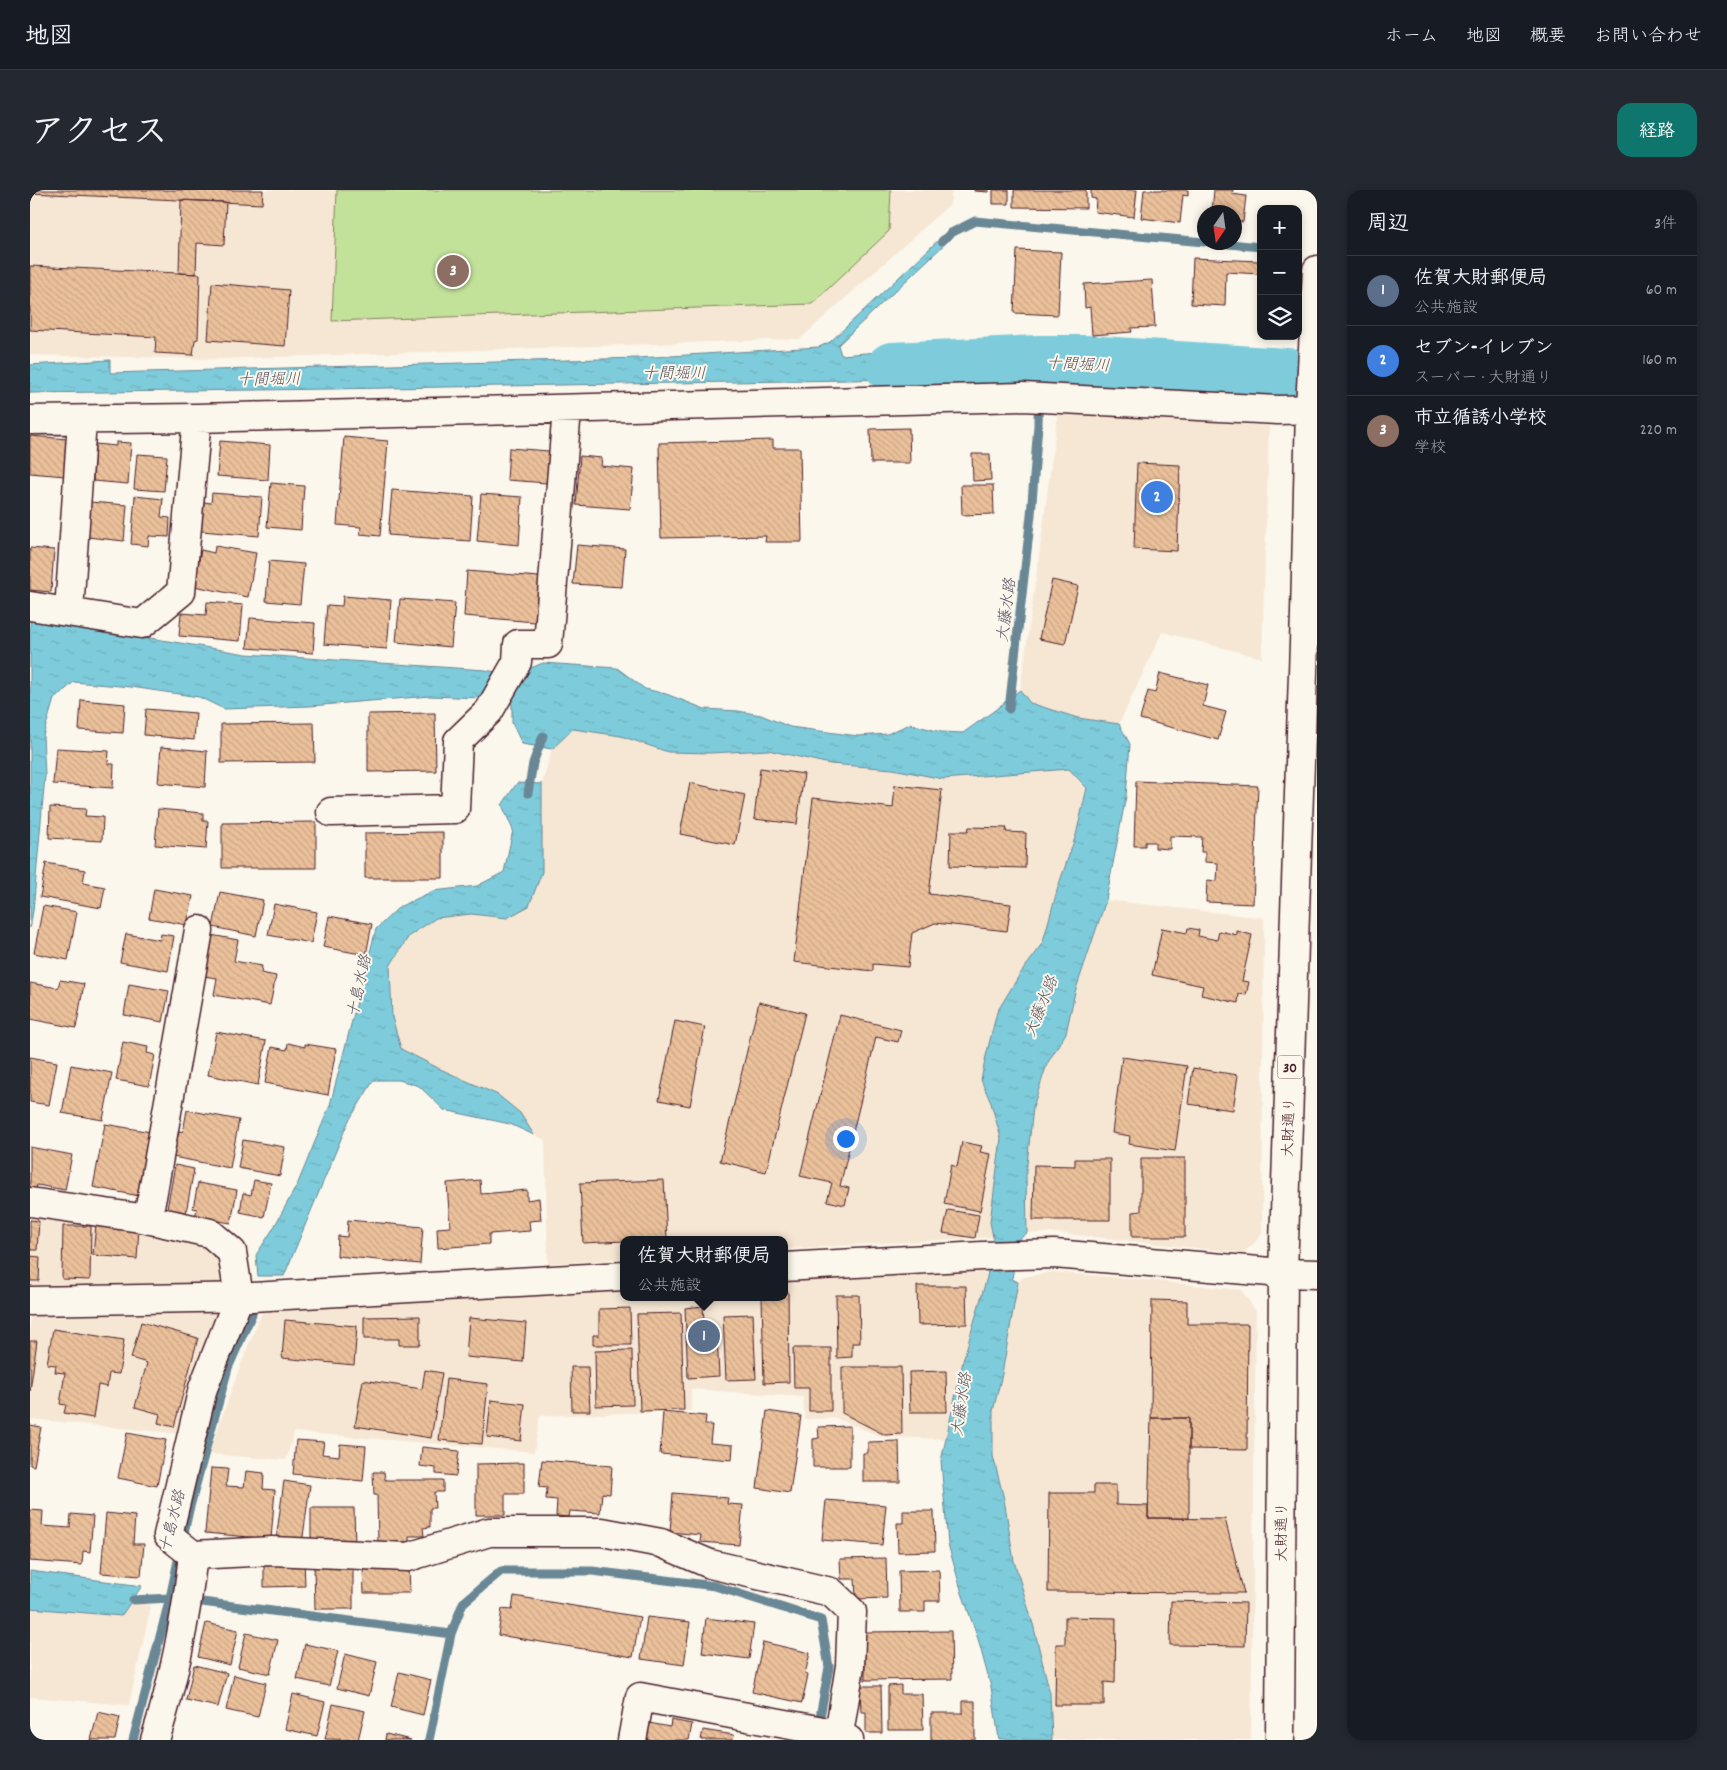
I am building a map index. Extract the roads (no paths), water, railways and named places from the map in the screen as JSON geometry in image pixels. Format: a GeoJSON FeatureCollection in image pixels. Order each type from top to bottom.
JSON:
{"type":"FeatureCollection","features":[{"type":"Feature","properties":{"kind":"street","name":"30"},"geometry":{"type":"LineString","coordinates":[[1312,404],[1312,363],[1317,270]]}},
{"type":"Feature","properties":{"kind":"street"},"geometry":{"type":"LineString","coordinates":[[30,420],[197,418],[1023,397],[1278,410],[1312,404]]}},
{"type":"Feature","properties":{"kind":"street","name":"大財通り"},"geometry":{"type":"LineString","coordinates":[[1280,1740],[1283,1273],[1311,614],[1312,404]]}},
{"type":"Feature","properties":{"kind":"street"},"geometry":{"type":"LineString","coordinates":[[331,812],[455,809],[458,741],[490,711],[518,662],[518,644],[548,644],[567,409]]}},
{"type":"Feature","properties":{"kind":"street"},"geometry":{"type":"LineString","coordinates":[[30,606],[142,624],[181,592],[197,418]]}},
{"type":"Feature","properties":{"kind":"street"},"geometry":{"type":"LineString","coordinates":[[69,611],[82,420]]}},
{"type":"Feature","properties":{"kind":"street"},"geometry":{"type":"LineString","coordinates":[[147,1218],[199,930]]}},
{"type":"Feature","properties":{"kind":"street"},"geometry":{"type":"LineString","coordinates":[[30,1202],[147,1218],[210,1233],[232,1252],[239,1296],[203,1388],[168,1535],[193,1555],[272,1551],[408,1557],[489,1532],[602,1532],[661,1543],[710,1564],[831,1592],[852,1612],[850,1666],[832,1734],[640,1697],[632,1740]]}},
{"type":"Feature","properties":{"kind":"street"},"geometry":{"type":"LineString","coordinates":[[788,1267],[1054,1254],[1283,1273],[1317,1274]]}},
{"type":"Feature","properties":{"kind":"street"},"geometry":{"type":"LineString","coordinates":[[30,1300],[239,1296],[620,1276]]}},
{"type":"Feature","properties":{"kind":"street"},"geometry":{"type":"LineString","coordinates":[[155,1740],[165,1709],[186,1616],[193,1555]]}},
{"type":"Feature","properties":{"kind":"water"},"geometry":{"type":"Polygon","coordinates":[[[951,233],[950,239],[838,345],[841,355],[964,345],[964,378],[30,393],[30,365],[110,360],[110,373],[638,358],[819,347],[830,342],[945,234],[951,233]]]}},
{"type":"Feature","properties":{"kind":"water"},"geometry":{"type":"Polygon","coordinates":[[[1066,343],[1084,349],[1155,354],[1157,382],[1040,377],[991,379],[989,344],[1066,343]]]}},
{"type":"Feature","properties":{"kind":"water"},"geometry":{"type":"Polygon","coordinates":[[[1268,355],[1268,386],[1179,384],[1179,359],[1268,355]]]}},
{"type":"Feature","properties":{"kind":"water"},"geometry":{"type":"Polygon","coordinates":[[[30,618],[246,654],[485,670],[514,675],[543,663],[617,668],[645,689],[666,694],[705,709],[738,711],[761,715],[790,727],[858,736],[887,734],[910,724],[941,732],[963,733],[1020,690],[1030,703],[1078,718],[1119,724],[1130,744],[1126,796],[1106,900],[1075,992],[1066,1033],[1047,1064],[1033,1107],[1026,1174],[1027,1233],[1018,1240],[1012,1279],[1018,1282],[1002,1374],[993,1411],[993,1456],[1004,1499],[1014,1561],[1033,1624],[1050,1693],[1052,1740],[999,1739],[991,1687],[948,1544],[941,1461],[963,1361],[987,1277],[993,1237],[990,1222],[1001,1138],[991,1103],[981,1080],[986,1056],[997,1012],[1020,974],[1042,945],[1058,887],[1076,835],[1087,788],[1069,769],[943,779],[893,769],[830,764],[768,750],[710,753],[668,752],[621,736],[573,729],[552,749],[522,744],[512,723],[512,704],[481,698],[430,696],[310,706],[224,709],[199,697],[131,687],[74,682],[54,699],[43,736],[45,776],[30,928],[30,618]]]}},
{"type":"Feature","properties":{"kind":"water"},"geometry":{"type":"Polygon","coordinates":[[[517,783],[542,784],[542,872],[529,906],[507,918],[471,914],[436,918],[409,936],[390,966],[392,1017],[401,1049],[498,1095],[520,1113],[534,1135],[510,1124],[444,1110],[419,1086],[399,1080],[374,1080],[348,1122],[284,1276],[258,1276],[256,1255],[273,1229],[298,1183],[330,1105],[376,929],[399,907],[433,891],[477,886],[504,872],[513,830],[502,805],[517,783]]]}},
{"type":"Feature","properties":{"kind":"water"},"geometry":{"type":"Polygon","coordinates":[[[30,1571],[142,1586],[121,1616],[30,1608],[30,1571]]]}},
{"type":"Feature","properties":{"kind":"waterway"},"geometry":{"type":"LineString","coordinates":[[942,241],[951,233],[975,221],[1197,241]]}},
{"type":"Feature","properties":{"kind":"waterway"},"geometry":{"type":"LineString","coordinates":[[1242,245],[1257,247]]}},
{"type":"Feature","properties":{"kind":"waterway","name":"十間堀川"},"geometry":{"type":"LineString","coordinates":[[892,368],[1039,361],[1085,361],[1317,376]]}},
{"type":"Feature","properties":{"kind":"waterway","name":"大藤水路"},"geometry":{"type":"LineString","coordinates":[[1009,709],[1031,515],[1038,425],[1039,366]]}},
{"type":"Feature","properties":{"kind":"waterway","name":"十島水路"},"geometry":{"type":"LineString","coordinates":[[528,793],[533,763],[543,736]]}},
{"type":"Feature","properties":{"kind":"waterway","name":"十島水路"},"geometry":{"type":"LineString","coordinates":[[133,1740],[170,1598],[189,1510],[228,1368],[252,1314]]}},
{"type":"Feature","properties":{"kind":"waterway"},"geometry":{"type":"LineString","coordinates":[[429,1740],[451,1634],[463,1603],[501,1571],[592,1571],[715,1586],[821,1620],[829,1667],[818,1728]]}},
{"type":"Feature","properties":{"kind":"waterway"},"geometry":{"type":"LineString","coordinates":[[133,1600],[170,1598]]}},
{"type":"Feature","properties":{"kind":"waterway"},"geometry":{"type":"LineString","coordinates":[[202,1602],[451,1634]]}},
{"type":"Feature","properties":{"kind":"place","name":"市立循誘小学校"},"geometry":{"type":"Point","coordinates":[453,271]}},
{"type":"Feature","properties":{"kind":"place","name":"セブン-イレブン"},"geometry":{"type":"Point","coordinates":[1157,497]}},
{"type":"Feature","properties":{"kind":"place","name":"佐賀大財郵便局"},"geometry":{"type":"Point","coordinates":[704,1336]}}]}
